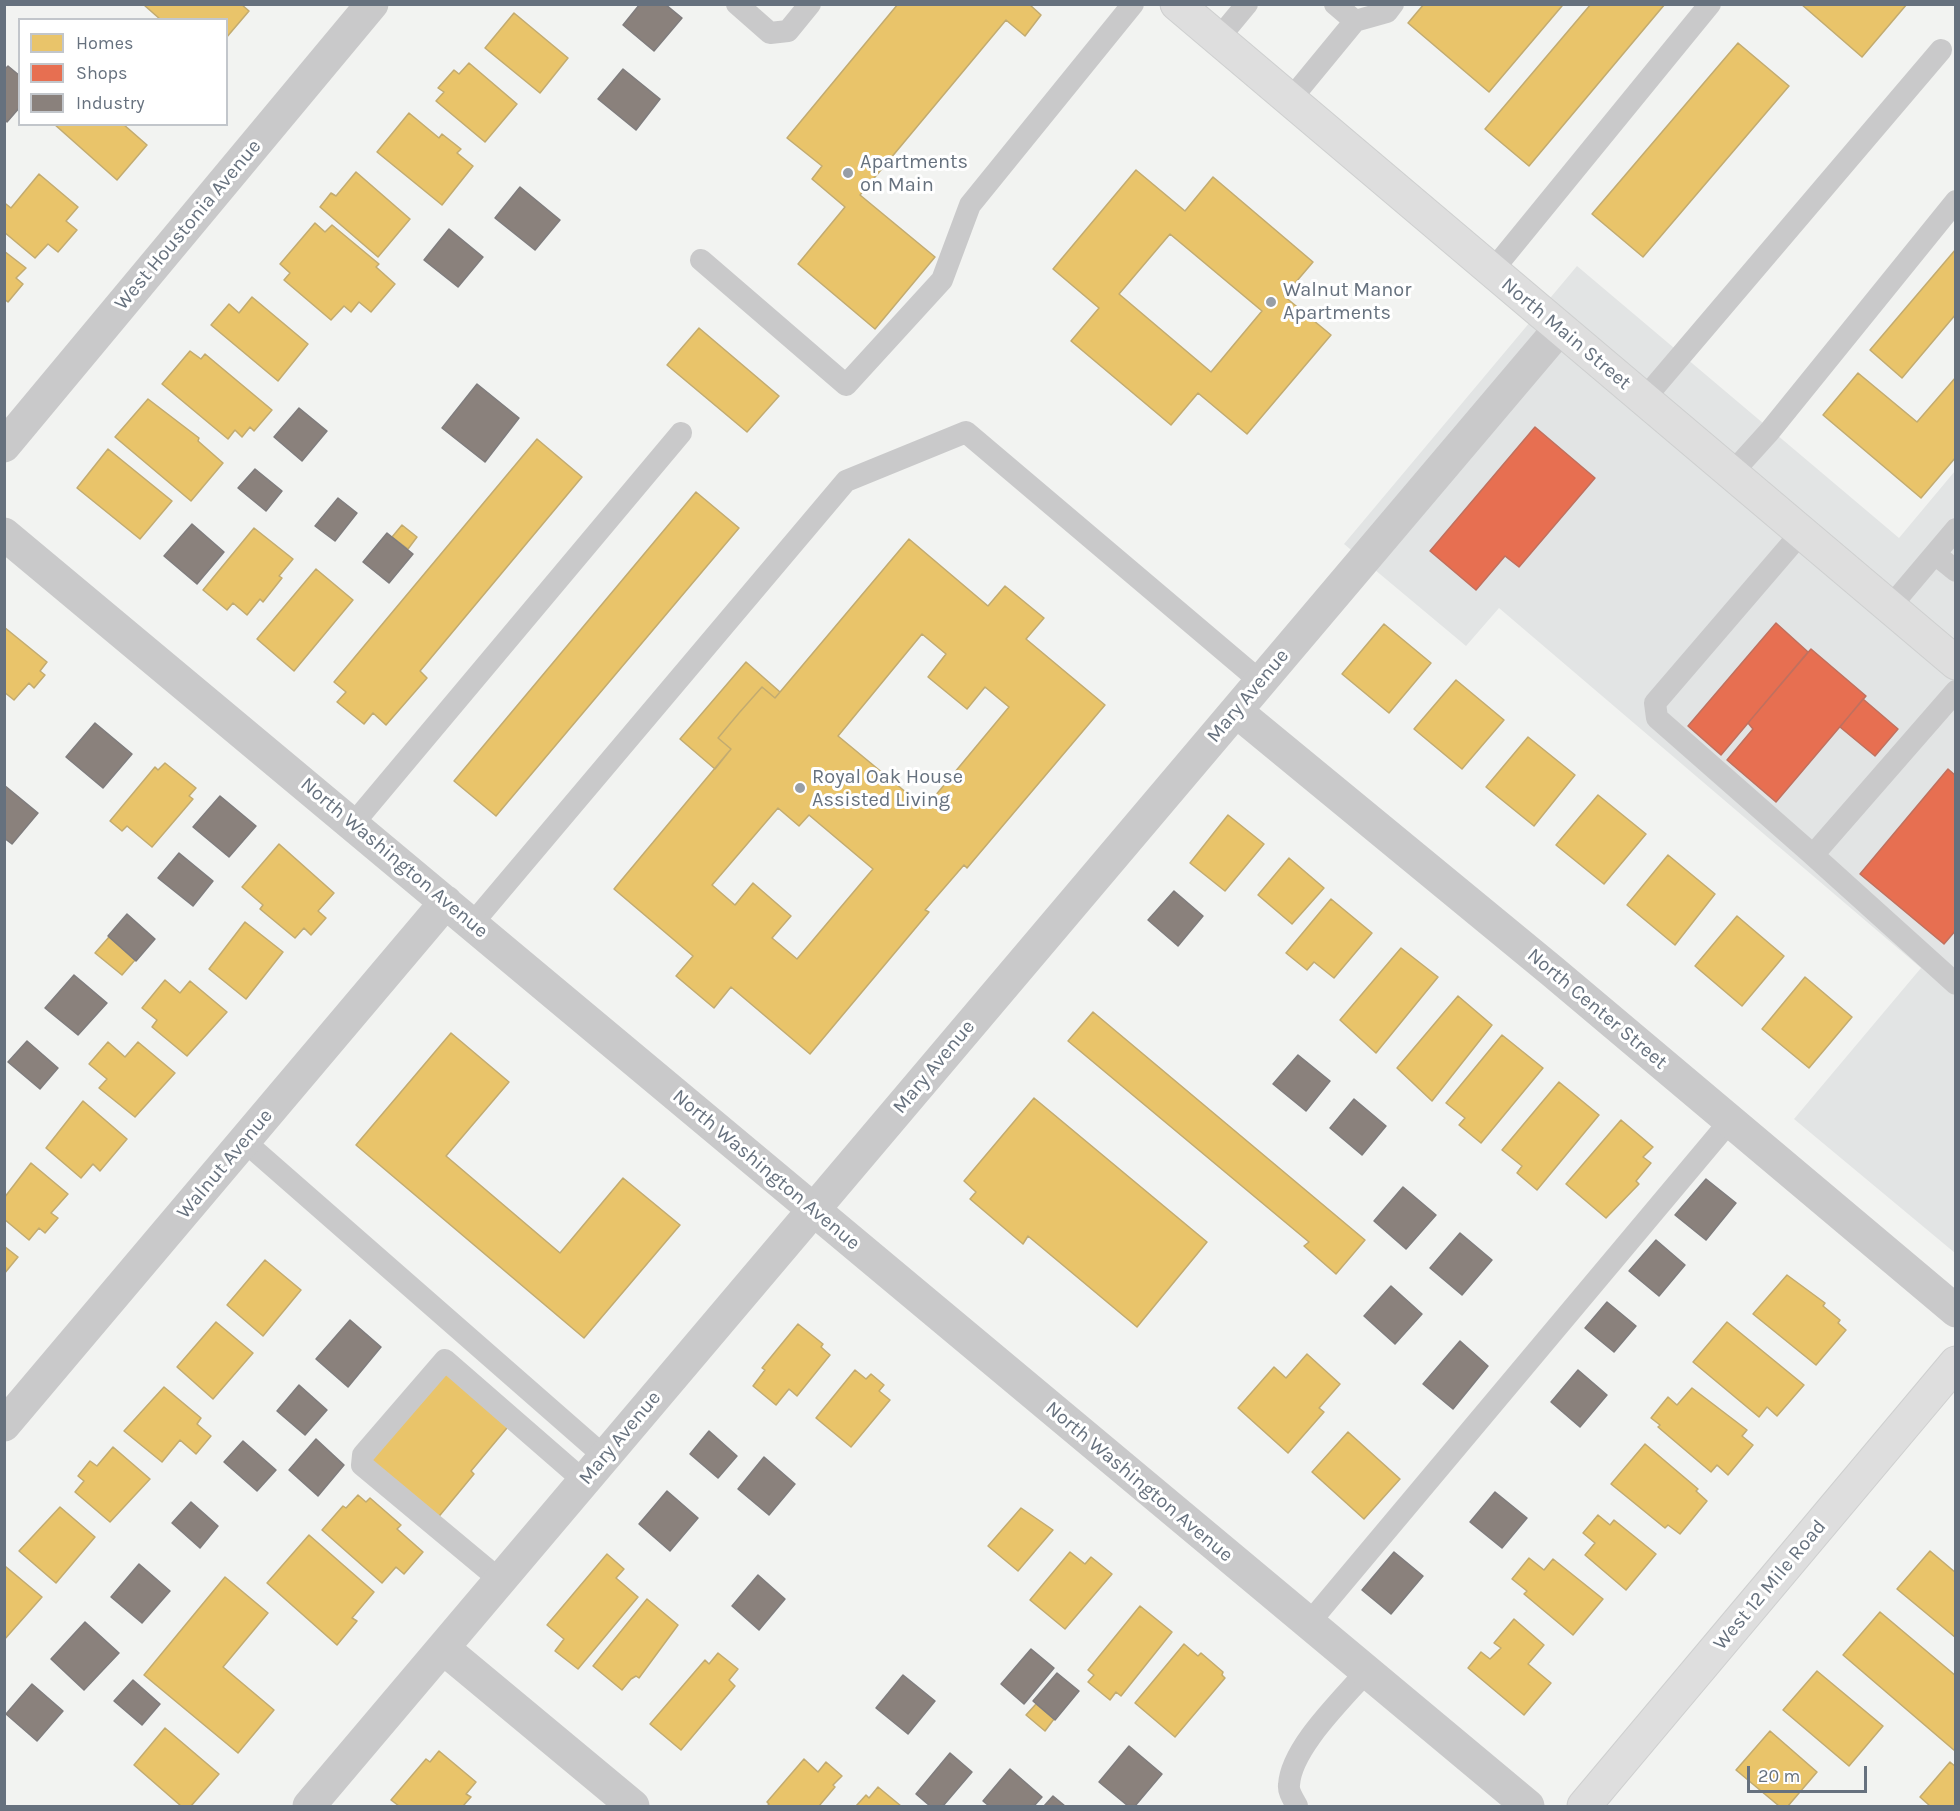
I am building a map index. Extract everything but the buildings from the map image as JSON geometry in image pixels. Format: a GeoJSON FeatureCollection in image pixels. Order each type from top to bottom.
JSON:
{"type":"FeatureCollection","features":[{"type":"Feature","properties":{"kind":"main road","name":"North Main Street"},"geometry":{"type":"LineString","coordinates":[[1177,4],[1956,663]]}},
{"type":"Feature","properties":{"kind":"main road","name":"West 12 Mile Road"},"geometry":{"type":"LineString","coordinates":[[1584,1806],[1956,1363]]}},
{"type":"Feature","properties":{"kind":"street","name":"West Houstonia Avenue"},"geometry":{"type":"LineString","coordinates":[[4,446],[372,4]]}},
{"type":"Feature","properties":{"kind":"street","name":"Mary Avenue"},"geometry":{"type":"LineString","coordinates":[[309,1806],[1560,328]]}},
{"type":"Feature","properties":{"kind":"street","name":"North Washington Avenue"},"geometry":{"type":"LineString","coordinates":[[4,534],[1528,1806]]}},
{"type":"Feature","properties":{"kind":"street","name":"North Center Street"},"geometry":{"type":"LineString","coordinates":[[1236,711],[1730,1120],[1956,1311]]}},
{"type":"Feature","properties":{"kind":"street","name":"Walnut Avenue"},"geometry":{"type":"LineString","coordinates":[[4,1425],[446,902]]}},
{"type":"Feature","properties":{"kind":"street"},"geometry":{"type":"LineString","coordinates":[[443,1648],[633,1806]]}},
{"type":"Feature","properties":{"kind":"lane"},"geometry":{"type":"LineString","coordinates":[[737,4],[770,33],[788,31],[810,4]]}},
{"type":"Feature","properties":{"kind":"lane"},"geometry":{"type":"LineString","coordinates":[[701,260],[846,385],[942,280],[970,205],[1133,4]]}},
{"type":"Feature","properties":{"kind":"lane"},"geometry":{"type":"LineString","coordinates":[[1218,39],[1247,4]]}},
{"type":"Feature","properties":{"kind":"lane"},"geometry":{"type":"LineString","coordinates":[[1335,4],[1355,21]]}},
{"type":"Feature","properties":{"kind":"lane"},"geometry":{"type":"LineString","coordinates":[[1290,100],[1355,21],[1387,12],[1393,4]]}},
{"type":"Feature","properties":{"kind":"lane"},"geometry":{"type":"LineString","coordinates":[[1491,271],[1710,4]]}},
{"type":"Feature","properties":{"kind":"lane"},"geometry":{"type":"LineString","coordinates":[[1644,399],[1941,50]]}},
{"type":"Feature","properties":{"kind":"lane"},"geometry":{"type":"LineString","coordinates":[[1731,474],[1769,432],[1956,201]]}},
{"type":"Feature","properties":{"kind":"lane"},"geometry":{"type":"LineString","coordinates":[[472,924],[846,481],[966,432],[1260,681]]}},
{"type":"Feature","properties":{"kind":"lane"},"geometry":{"type":"LineString","coordinates":[[353,824],[681,433]]}},
{"type":"Feature","properties":{"kind":"lane"},"geometry":{"type":"LineString","coordinates":[[1890,607],[1956,530]]}},
{"type":"Feature","properties":{"kind":"lane"},"geometry":{"type":"LineString","coordinates":[[1800,533],[1655,703],[1658,718],[1956,984]]}},
{"type":"Feature","properties":{"kind":"lane"},"geometry":{"type":"LineString","coordinates":[[1935,554],[1956,571]]}},
{"type":"Feature","properties":{"kind":"lane"},"geometry":{"type":"LineString","coordinates":[[1814,855],[1956,691]]}},
{"type":"Feature","properties":{"kind":"lane"},"geometry":{"type":"LineString","coordinates":[[1309,1623],[1730,1120]]}},
{"type":"Feature","properties":{"kind":"lane"},"geometry":{"type":"LineString","coordinates":[[244,1141],[605,1457]]}},
{"type":"Feature","properties":{"kind":"lane"},"geometry":{"type":"LineString","coordinates":[[466,1335],[363,1455],[362,1465],[500,1580]]}},
{"type":"Feature","properties":{"kind":"lane"},"geometry":{"type":"LineString","coordinates":[[445,1360],[584,1481]]}},
{"type":"Feature","properties":{"kind":"lane"},"geometry":{"type":"LineString","coordinates":[[1297,1806],[1288,1788],[1292,1766],[1366,1672]]}},
{"type":"Feature","properties":{"kind":"shaded area"},"geometry":{"type":"Polygon","coordinates":[[[1577,266],[1899,538],[1955,471],[1955,1253],[1794,1119],[1921,968],[1499,608],[1466,646],[1344,544],[1577,266]]]}},
{"type":"Feature","properties":{"kind":"place","name":"Apartments on Main"},"geometry":{"type":"Point","coordinates":[848,173]}},
{"type":"Feature","properties":{"kind":"place","name":"Walnut Manor Apartments"},"geometry":{"type":"Point","coordinates":[1271,302]}},
{"type":"Feature","properties":{"kind":"place","name":"Royal Oak House Assisted Living"},"geometry":{"type":"Point","coordinates":[800,788]}}]}
